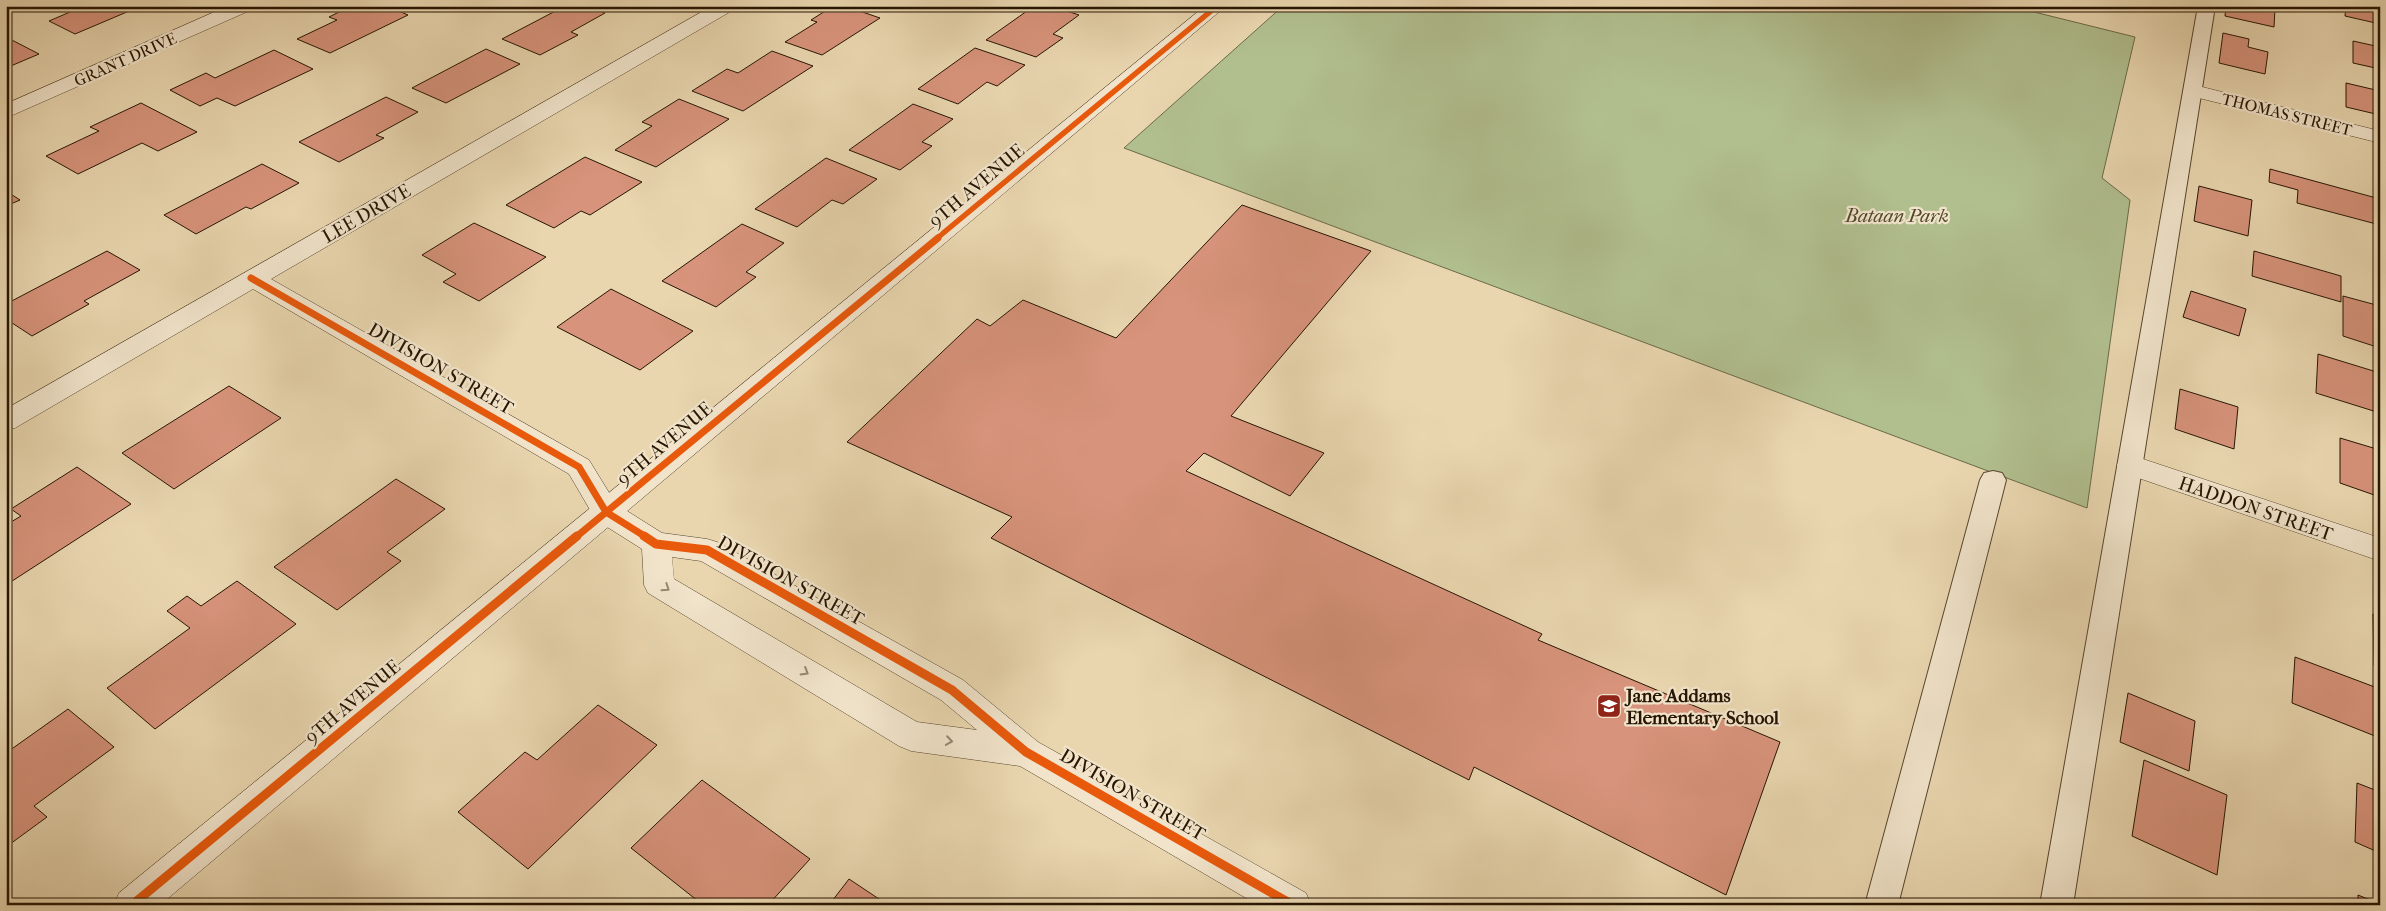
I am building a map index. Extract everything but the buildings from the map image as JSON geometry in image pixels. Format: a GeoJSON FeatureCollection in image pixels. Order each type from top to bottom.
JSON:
{"type":"FeatureCollection","features":[{"type":"Feature","properties":{"kind":"street","name":"GRANT DRIVE"},"geometry":{"type":"LineString","coordinates":[[6,112],[244,6]]}},
{"type":"Feature","properties":{"kind":"street","name":"LEE DRIVE"},"geometry":{"type":"LineString","coordinates":[[6,421],[251,278],[726,6]]}},
{"type":"Feature","properties":{"kind":"street","name":"9TH AVENUE"},"geometry":{"type":"LineString","coordinates":[[132,905],[1217,6]]}},
{"type":"Feature","properties":{"kind":"street","name":"THOMAS STREET"},"geometry":{"type":"LineString","coordinates":[[2194,91],[2380,138]]}},
{"type":"Feature","properties":{"kind":"street","name":"DIVISION STREET"},"geometry":{"type":"LineString","coordinates":[[251,278],[579,467],[606,512],[656,544],[707,550],[952,690],[1026,752],[1293,905]]}},
{"type":"Feature","properties":{"kind":"street","name":"HADDON STREET"},"geometry":{"type":"LineString","coordinates":[[2132,465],[2380,550]]}},
{"type":"Feature","properties":{"kind":"street","name":"DIVISION STREET"},"geometry":{"type":"LineString","coordinates":[[656,544],[659,584],[911,736],[1026,752]]}},
{"type":"Feature","properties":{"kind":"lane"},"geometry":{"type":"LineString","coordinates":[[2056,905],[2132,465],[2207,6]]}},
{"type":"Feature","properties":{"kind":"lane"},"geometry":{"type":"LineString","coordinates":[[1881,905],[1993,480]]}},
{"type":"Feature","properties":{"kind":"green space","name":"Bataan Park"},"geometry":{"type":"Polygon","coordinates":[[[1283,6],[2010,6],[2135,37],[2102,178],[2130,200],[2087,508],[1124,148],[1283,6]]]}},
{"type":"Feature","properties":{"kind":"cycle path"},"geometry":{"type":"LineString","coordinates":[[132,905],[1217,6]]}},
{"type":"Feature","properties":{"kind":"cycle path"},"geometry":{"type":"LineString","coordinates":[[251,278],[579,467],[606,512],[656,544],[707,550],[952,690],[1026,752],[1293,905]]}},
{"type":"Feature","properties":{"kind":"place","name":"Jane Addams Elementary School"},"geometry":{"type":"Point","coordinates":[1609,706]}}]}
